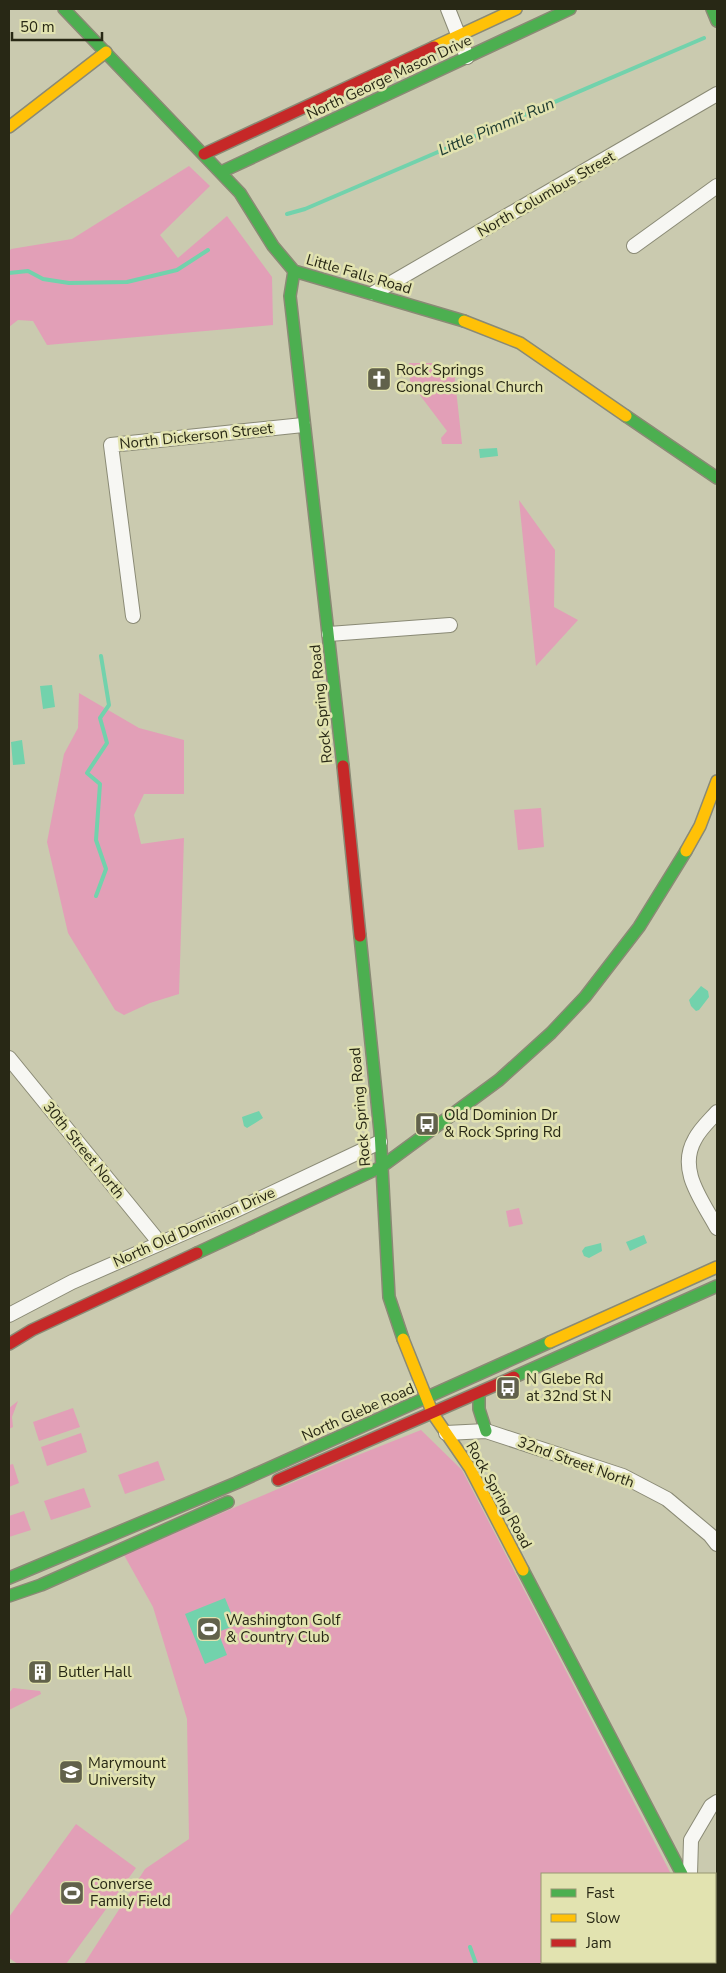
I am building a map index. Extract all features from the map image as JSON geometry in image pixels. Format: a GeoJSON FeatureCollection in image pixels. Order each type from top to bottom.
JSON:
{"type":"FeatureCollection","features":[{"type":"Feature","properties":{"kind":"street","name":"Little Falls Road"},"geometry":{"type":"LineString","coordinates":[[64,9],[240,193],[273,246],[294,271],[474,324],[520,343],[717,478]]}},
{"type":"Feature","properties":{"kind":"street"},"geometry":{"type":"LineString","coordinates":[[448,9],[467,57]]}},
{"type":"Feature","properties":{"kind":"street","name":"North George Mason Drive"},"geometry":{"type":"LineString","coordinates":[[204,154],[516,9]]}},
{"type":"Feature","properties":{"kind":"street","name":"North George Mason Drive"},"geometry":{"type":"LineString","coordinates":[[221,172],[570,9]]}},
{"type":"Feature","properties":{"kind":"street"},"geometry":{"type":"LineString","coordinates":[[712,9],[717,21]]}},
{"type":"Feature","properties":{"kind":"street"},"geometry":{"type":"LineString","coordinates":[[9,126],[106,52]]}},
{"type":"Feature","properties":{"kind":"street","name":"North Columbus Street"},"geometry":{"type":"LineString","coordinates":[[374,293],[717,94]]}},
{"type":"Feature","properties":{"kind":"street"},"geometry":{"type":"LineString","coordinates":[[634,246],[717,186]]}},
{"type":"Feature","properties":{"kind":"street","name":"Rock Spring Road"},"geometry":{"type":"LineString","coordinates":[[294,271],[290,296],[303,425],[329,634],[380,1142],[389,1297],[401,1335],[433,1414],[470,1468],[681,1873]]}},
{"type":"Feature","properties":{"kind":"street","name":"North Dickerson Street"},"geometry":{"type":"LineString","coordinates":[[133,616],[111,445],[303,425]]}},
{"type":"Feature","properties":{"kind":"street"},"geometry":{"type":"LineString","coordinates":[[329,634],[450,625]]}},
{"type":"Feature","properties":{"kind":"street"},"geometry":{"type":"LineString","coordinates":[[9,1344],[32,1330],[380,1167],[519,1064],[585,996],[639,928],[667,885],[701,824],[717,781]]}},
{"type":"Feature","properties":{"kind":"street","name":"30th Street North"},"geometry":{"type":"LineString","coordinates":[[9,1058],[159,1242]]}},
{"type":"Feature","properties":{"kind":"street"},"geometry":{"type":"LineString","coordinates":[[717,1112],[695,1138],[689,1152],[687,1169],[717,1228]]}},
{"type":"Feature","properties":{"kind":"street","name":"North Old Dominion Drive"},"geometry":{"type":"LineString","coordinates":[[9,1315],[72,1282],[159,1242],[232,1212],[380,1142]]}},
{"type":"Feature","properties":{"kind":"street","name":"North Glebe Road"},"geometry":{"type":"LineString","coordinates":[[9,1578],[236,1483],[717,1267]]}},
{"type":"Feature","properties":{"kind":"street","name":"North Glebe Road"},"geometry":{"type":"LineString","coordinates":[[264,1487],[433,1414],[717,1286]]}},
{"type":"Feature","properties":{"kind":"street"},"geometry":{"type":"LineString","coordinates":[[479,1393],[479,1409],[486,1431]]}},
{"type":"Feature","properties":{"kind":"street","name":"32nd Street North"},"geometry":{"type":"LineString","coordinates":[[446,1433],[486,1431],[623,1476],[668,1499],[710,1534],[717,1544]]}},
{"type":"Feature","properties":{"kind":"street"},"geometry":{"type":"LineString","coordinates":[[9,1596],[41,1585],[237,1498]]}},
{"type":"Feature","properties":{"kind":"street"},"geometry":{"type":"LineString","coordinates":[[690,1873],[691,1840],[711,1806],[717,1802]]}},
{"type":"Feature","properties":{"kind":"street"},"geometry":{"type":"LineString","coordinates":[[670,1852],[691,1840]]}},
{"type":"Feature","properties":{"kind":"shaded area"},"geometry":{"type":"Polygon","coordinates":[[[189,166],[210,186],[160,235],[178,258],[227,216],[272,277],[273,325],[47,345],[33,321],[18,320],[9,327],[9,252],[11,249],[72,239],[189,166]]]}},
{"type":"Feature","properties":{"kind":"shaded area"},"geometry":{"type":"Polygon","coordinates":[[[409,363],[434,363],[454,371],[462,444],[442,444],[441,438],[447,431],[410,382],[409,363]]]}},
{"type":"Feature","properties":{"kind":"shaded area"},"geometry":{"type":"Polygon","coordinates":[[[497,448],[498,456],[480,458],[479,449],[497,448]]]}},
{"type":"Feature","properties":{"kind":"shaded area"},"geometry":{"type":"Polygon","coordinates":[[[519,500],[555,550],[554,607],[578,620],[536,666],[519,500]]]}},
{"type":"Feature","properties":{"kind":"shaded area"},"geometry":{"type":"Polygon","coordinates":[[[52,685],[55,707],[43,709],[40,686],[52,685]]]}},
{"type":"Feature","properties":{"kind":"shaded area"},"geometry":{"type":"Polygon","coordinates":[[[79,693],[139,728],[184,740],[184,794],[144,794],[134,815],[141,844],[184,838],[179,994],[150,1003],[124,1015],[115,1010],[68,933],[47,842],[64,754],[78,728],[79,693]]]}},
{"type":"Feature","properties":{"kind":"shaded area"},"geometry":{"type":"Polygon","coordinates":[[[22,740],[25,764],[13,765],[11,742],[22,740]]]}},
{"type":"Feature","properties":{"kind":"shaded area"},"geometry":{"type":"Polygon","coordinates":[[[541,808],[544,847],[518,850],[514,810],[541,808]]]}},
{"type":"Feature","properties":{"kind":"shaded area"},"geometry":{"type":"Polygon","coordinates":[[[701,986],[708,991],[709,997],[699,1010],[696,1011],[691,1006],[689,1000],[701,986]]]}},
{"type":"Feature","properties":{"kind":"shaded area"},"geometry":{"type":"Polygon","coordinates":[[[259,1111],[263,1118],[247,1128],[244,1126],[242,1117],[259,1111]]]}},
{"type":"Feature","properties":{"kind":"shaded area"},"geometry":{"type":"Polygon","coordinates":[[[519,1208],[523,1224],[509,1227],[506,1211],[519,1208]]]}},
{"type":"Feature","properties":{"kind":"shaded area"},"geometry":{"type":"Polygon","coordinates":[[[644,1235],[647,1243],[630,1251],[626,1242],[644,1235]]]}},
{"type":"Feature","properties":{"kind":"shaded area"},"geometry":{"type":"Polygon","coordinates":[[[601,1243],[602,1251],[589,1258],[584,1256],[582,1251],[585,1247],[601,1243]]]}},
{"type":"Feature","properties":{"kind":"shaded area"},"geometry":{"type":"Polygon","coordinates":[[[18,1401],[12,1417],[13,1427],[9,1429],[9,1408],[18,1401]]]}},
{"type":"Feature","properties":{"kind":"shaded area"},"geometry":{"type":"Polygon","coordinates":[[[73,1408],[80,1427],[39,1441],[33,1422],[73,1408]]]}},
{"type":"Feature","properties":{"kind":"shaded area"},"geometry":{"type":"Polygon","coordinates":[[[421,1430],[462,1470],[670,1873],[541,1873],[541,1963],[716,1964],[84,1964],[145,1869],[189,1839],[187,1719],[153,1607],[124,1555],[343,1461],[421,1430]]]}},
{"type":"Feature","properties":{"kind":"shaded area"},"geometry":{"type":"Polygon","coordinates":[[[81,1433],[87,1452],[47,1466],[41,1447],[81,1433]]]}},
{"type":"Feature","properties":{"kind":"shaded area"},"geometry":{"type":"Polygon","coordinates":[[[158,1461],[165,1480],[125,1494],[118,1475],[158,1461]]]}},
{"type":"Feature","properties":{"kind":"shaded area"},"geometry":{"type":"Polygon","coordinates":[[[13,1464],[19,1483],[9,1487],[9,1465],[13,1464]]]}},
{"type":"Feature","properties":{"kind":"shaded area"},"geometry":{"type":"Polygon","coordinates":[[[84,1488],[91,1507],[51,1520],[44,1501],[84,1488]]]}},
{"type":"Feature","properties":{"kind":"shaded area"},"geometry":{"type":"Polygon","coordinates":[[[24,1511],[31,1530],[9,1537],[9,1516],[24,1511]]]}},
{"type":"Feature","properties":{"kind":"shaded area","name":"Washington Golf & Country Club"},"geometry":{"type":"Polygon","coordinates":[[[225,1598],[236,1625],[218,1632],[227,1655],[205,1664],[185,1614],[225,1598]]]}},
{"type":"Feature","properties":{"kind":"shaded area"},"geometry":{"type":"Polygon","coordinates":[[[13,1688],[40,1691],[41,1694],[9,1710],[9,1693],[13,1688]]]}},
{"type":"Feature","properties":{"kind":"shaded area","name":"Converse Family Field"},"geometry":{"type":"Polygon","coordinates":[[[76,1824],[136,1868],[66,1964],[18,1964],[9,1958],[9,1917],[76,1824]]]}},
{"type":"Feature","properties":{"kind":"waterway","name":"Little Pimmit Run"},"geometry":{"type":"LineString","coordinates":[[287,214],[305,209],[704,38]]}},
{"type":"Feature","properties":{"kind":"waterway","name":"Little Pimmit Run"},"geometry":{"type":"LineString","coordinates":[[9,273],[28,271],[43,279],[69,283],[127,282],[177,270],[208,250]]}},
{"type":"Feature","properties":{"kind":"waterway"},"geometry":{"type":"LineString","coordinates":[[96,896],[106,869],[96,840],[100,784],[87,773],[107,743],[100,718],[109,705],[101,656]]}},
{"type":"Feature","properties":{"kind":"waterway"},"geometry":{"type":"LineString","coordinates":[[470,1947],[476,1964]]}},
{"type":"Feature","properties":{"kind":"traffic: fast"},"geometry":{"type":"LineString","coordinates":[[64,9],[240,193],[273,246],[294,271],[464,321]]}},
{"type":"Feature","properties":{"kind":"traffic: fast"},"geometry":{"type":"LineString","coordinates":[[221,172],[570,9]]}},
{"type":"Feature","properties":{"kind":"traffic: fast"},"geometry":{"type":"LineString","coordinates":[[712,9],[717,21]]}},
{"type":"Feature","properties":{"kind":"traffic: fast"},"geometry":{"type":"LineString","coordinates":[[294,271],[290,296],[343,766]]}},
{"type":"Feature","properties":{"kind":"traffic: fast"},"geometry":{"type":"LineString","coordinates":[[626,416],[717,478]]}},
{"type":"Feature","properties":{"kind":"traffic: fast"},"geometry":{"type":"LineString","coordinates":[[197,1253],[381,1167],[499,1080],[551,1033],[585,997],[639,927],[686,851]]}},
{"type":"Feature","properties":{"kind":"traffic: fast"},"geometry":{"type":"LineString","coordinates":[[360,936],[380,1131],[389,1297],[403,1339]]}},
{"type":"Feature","properties":{"kind":"traffic: fast"},"geometry":{"type":"LineString","coordinates":[[514,1377],[717,1286]]}},
{"type":"Feature","properties":{"kind":"traffic: fast"},"geometry":{"type":"LineString","coordinates":[[9,1578],[236,1483],[550,1342]]}},
{"type":"Feature","properties":{"kind":"traffic: fast"},"geometry":{"type":"LineString","coordinates":[[479,1393],[479,1409],[486,1431]]}},
{"type":"Feature","properties":{"kind":"traffic: fast"},"geometry":{"type":"LineString","coordinates":[[9,1596],[41,1585],[228,1502]]}},
{"type":"Feature","properties":{"kind":"traffic: fast"},"geometry":{"type":"LineString","coordinates":[[523,1570],[681,1873]]}},
{"type":"Feature","properties":{"kind":"traffic: slow"},"geometry":{"type":"LineString","coordinates":[[434,47],[516,9]]}},
{"type":"Feature","properties":{"kind":"traffic: slow"},"geometry":{"type":"LineString","coordinates":[[9,127],[106,52]]}},
{"type":"Feature","properties":{"kind":"traffic: slow"},"geometry":{"type":"LineString","coordinates":[[464,321],[520,343],[626,416]]}},
{"type":"Feature","properties":{"kind":"traffic: slow"},"geometry":{"type":"LineString","coordinates":[[686,851],[700,826],[717,781]]}},
{"type":"Feature","properties":{"kind":"traffic: slow"},"geometry":{"type":"LineString","coordinates":[[550,1342],[717,1267]]}},
{"type":"Feature","properties":{"kind":"traffic: slow"},"geometry":{"type":"LineString","coordinates":[[403,1339],[433,1414],[470,1468],[523,1570]]}},
{"type":"Feature","properties":{"kind":"traffic: jam"},"geometry":{"type":"LineString","coordinates":[[204,154],[434,47]]}},
{"type":"Feature","properties":{"kind":"traffic: jam"},"geometry":{"type":"LineString","coordinates":[[343,766],[360,936]]}},
{"type":"Feature","properties":{"kind":"traffic: jam"},"geometry":{"type":"LineString","coordinates":[[9,1344],[32,1330],[197,1253]]}},
{"type":"Feature","properties":{"kind":"traffic: jam"},"geometry":{"type":"LineString","coordinates":[[278,1480],[514,1377]]}},
{"type":"Feature","properties":{"kind":"place","name":"Rock Springs Congressional Church"},"geometry":{"type":"Point","coordinates":[379,379]}},
{"type":"Feature","properties":{"kind":"place","name":"Old Dominion Dr & Rock Spring Rd"},"geometry":{"type":"Point","coordinates":[427,1124]}},
{"type":"Feature","properties":{"kind":"place","name":"N Glebe Rd at 32nd St N"},"geometry":{"type":"Point","coordinates":[508,1388]}},
{"type":"Feature","properties":{"kind":"place","name":"Washington Golf & Country Club"},"geometry":{"type":"Point","coordinates":[209,1629]}},
{"type":"Feature","properties":{"kind":"place","name":"Butler Hall"},"geometry":{"type":"Point","coordinates":[40,1672]}},
{"type":"Feature","properties":{"kind":"place","name":"Marymount University"},"geometry":{"type":"Point","coordinates":[71,1772]}},
{"type":"Feature","properties":{"kind":"place","name":"Converse Family Field"},"geometry":{"type":"Point","coordinates":[72,1893]}}]}
